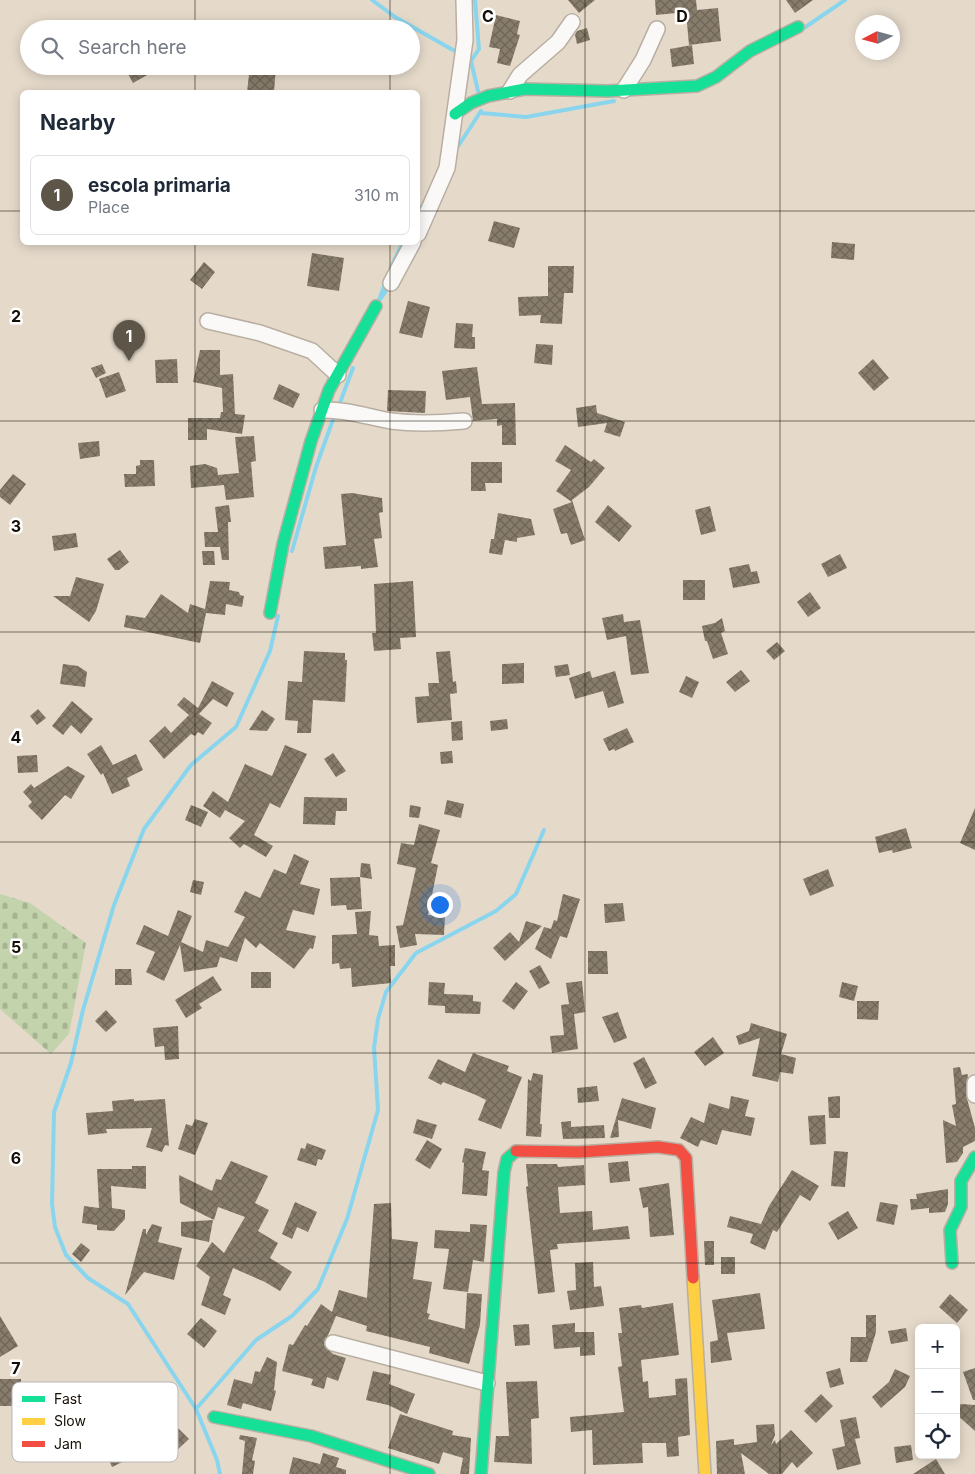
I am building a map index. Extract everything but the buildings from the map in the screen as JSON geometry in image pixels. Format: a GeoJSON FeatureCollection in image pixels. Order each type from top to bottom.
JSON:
{"type":"FeatureCollection","features":[{"type":"Feature","properties":{"kind":"street"},"geometry":{"type":"LineString","coordinates":[[420,229],[447,168],[465,40],[464,0]]}},
{"type":"Feature","properties":{"kind":"street"},"geometry":{"type":"LineString","coordinates":[[510,91],[520,75],[558,42],[572,22]]}},
{"type":"Feature","properties":{"kind":"street"},"geometry":{"type":"LineString","coordinates":[[455,114],[484,96],[510,91],[558,88],[624,90],[698,86],[723,74],[744,55],[798,26]]}},
{"type":"Feature","properties":{"kind":"street"},"geometry":{"type":"LineString","coordinates":[[624,90],[643,60],[658,29]]}},
{"type":"Feature","properties":{"kind":"street"},"geometry":{"type":"LineString","coordinates":[[391,283],[411,245]]}},
{"type":"Feature","properties":{"kind":"street"},"geometry":{"type":"LineString","coordinates":[[270,613],[282,544],[304,463],[322,410],[338,375],[376,306]]}},
{"type":"Feature","properties":{"kind":"street"},"geometry":{"type":"LineString","coordinates":[[208,321],[260,333],[312,351],[338,375]]}},
{"type":"Feature","properties":{"kind":"street"},"geometry":{"type":"LineString","coordinates":[[322,410],[337,409],[354,414],[410,422],[464,421]]}},
{"type":"Feature","properties":{"kind":"street"},"geometry":{"type":"LineString","coordinates":[[975,1083],[975,1095]]}},
{"type":"Feature","properties":{"kind":"street"},"geometry":{"type":"LineString","coordinates":[[481,1474],[500,1243],[503,1182],[507,1158],[511,1152],[579,1152],[658,1147],[679,1150],[686,1158],[695,1333],[705,1474]]}},
{"type":"Feature","properties":{"kind":"street"},"geometry":{"type":"LineString","coordinates":[[952,1263],[950,1230],[961,1207],[961,1181],[975,1156]]}},
{"type":"Feature","properties":{"kind":"street"},"geometry":{"type":"LineString","coordinates":[[333,1343],[487,1383]]}},
{"type":"Feature","properties":{"kind":"street"},"geometry":{"type":"LineString","coordinates":[[214,1417],[311,1436],[429,1474]]}},
{"type":"Feature","properties":{"kind":"green space"},"geometry":{"type":"Polygon","coordinates":[[[0,894],[30,903],[86,943],[69,1034],[51,1054],[0,1009],[0,894]]]}},
{"type":"Feature","properties":{"kind":"waterway"},"geometry":{"type":"LineString","coordinates":[[372,0],[400,20]]}},
{"type":"Feature","properties":{"kind":"waterway"},"geometry":{"type":"LineString","coordinates":[[475,0],[479,49],[471,61],[478,91]]}},
{"type":"Feature","properties":{"kind":"waterway"},"geometry":{"type":"LineString","coordinates":[[804,28],[845,0]]}},
{"type":"Feature","properties":{"kind":"waterway"},"geometry":{"type":"LineString","coordinates":[[420,31],[460,54]]}},
{"type":"Feature","properties":{"kind":"waterway"},"geometry":{"type":"LineString","coordinates":[[481,113],[526,117],[614,101]]}},
{"type":"Feature","properties":{"kind":"waterway"},"geometry":{"type":"LineString","coordinates":[[455,151],[481,111]]}},
{"type":"Feature","properties":{"kind":"waterway"},"geometry":{"type":"LineString","coordinates":[[420,210],[422,206]]}},
{"type":"Feature","properties":{"kind":"waterway"},"geometry":{"type":"LineString","coordinates":[[392,265],[402,245]]}},
{"type":"Feature","properties":{"kind":"waterway"},"geometry":{"type":"LineString","coordinates":[[379,300],[385,284]]}},
{"type":"Feature","properties":{"kind":"waterway"},"geometry":{"type":"LineString","coordinates":[[381,298],[390,285]]}},
{"type":"Feature","properties":{"kind":"waterway"},"geometry":{"type":"LineString","coordinates":[[338,408],[353,368]]}},
{"type":"Feature","properties":{"kind":"waterway"},"geometry":{"type":"LineString","coordinates":[[292,551],[316,467],[335,414]]}},
{"type":"Feature","properties":{"kind":"waterway"},"geometry":{"type":"LineString","coordinates":[[220,1474],[217,1460],[196,1409],[128,1304],[88,1278],[66,1255],[55,1227],[52,1204],[54,1112],[71,1063],[83,1010],[114,905],[144,829],[191,765],[236,727],[270,651],[278,616]]}},
{"type":"Feature","properties":{"kind":"waterway"},"geometry":{"type":"LineString","coordinates":[[196,1409],[256,1340],[292,1316],[318,1289],[347,1219],[378,1110],[374,1048],[378,1019],[386,992],[416,953],[496,911],[516,894],[544,830]]}},
{"type":"Feature","properties":{"kind":"traffic: fast"},"geometry":{"type":"LineString","coordinates":[[455,114],[471,103],[488,96],[525,89],[608,91],[697,86],[716,77],[750,51],[798,27]]}},
{"type":"Feature","properties":{"kind":"traffic: fast"},"geometry":{"type":"LineString","coordinates":[[270,613],[283,544],[311,441],[329,390],[376,306]]}},
{"type":"Feature","properties":{"kind":"traffic: fast"},"geometry":{"type":"LineString","coordinates":[[481,1474],[504,1172],[507,1159],[516,1151]]}},
{"type":"Feature","properties":{"kind":"traffic: fast"},"geometry":{"type":"LineString","coordinates":[[952,1263],[950,1230],[961,1207],[961,1181],[975,1157]]}},
{"type":"Feature","properties":{"kind":"traffic: fast"},"geometry":{"type":"LineString","coordinates":[[214,1417],[311,1436],[429,1474]]}},
{"type":"Feature","properties":{"kind":"traffic: slow"},"geometry":{"type":"LineString","coordinates":[[693,1278],[705,1474]]}},
{"type":"Feature","properties":{"kind":"traffic: jam"},"geometry":{"type":"LineString","coordinates":[[516,1151],[579,1152],[658,1147],[679,1150],[686,1158],[693,1278]]}},
{"type":"Feature","properties":{"kind":"place","name":"escola primaria"},"geometry":{"type":"Point","coordinates":[129,361]}}]}
